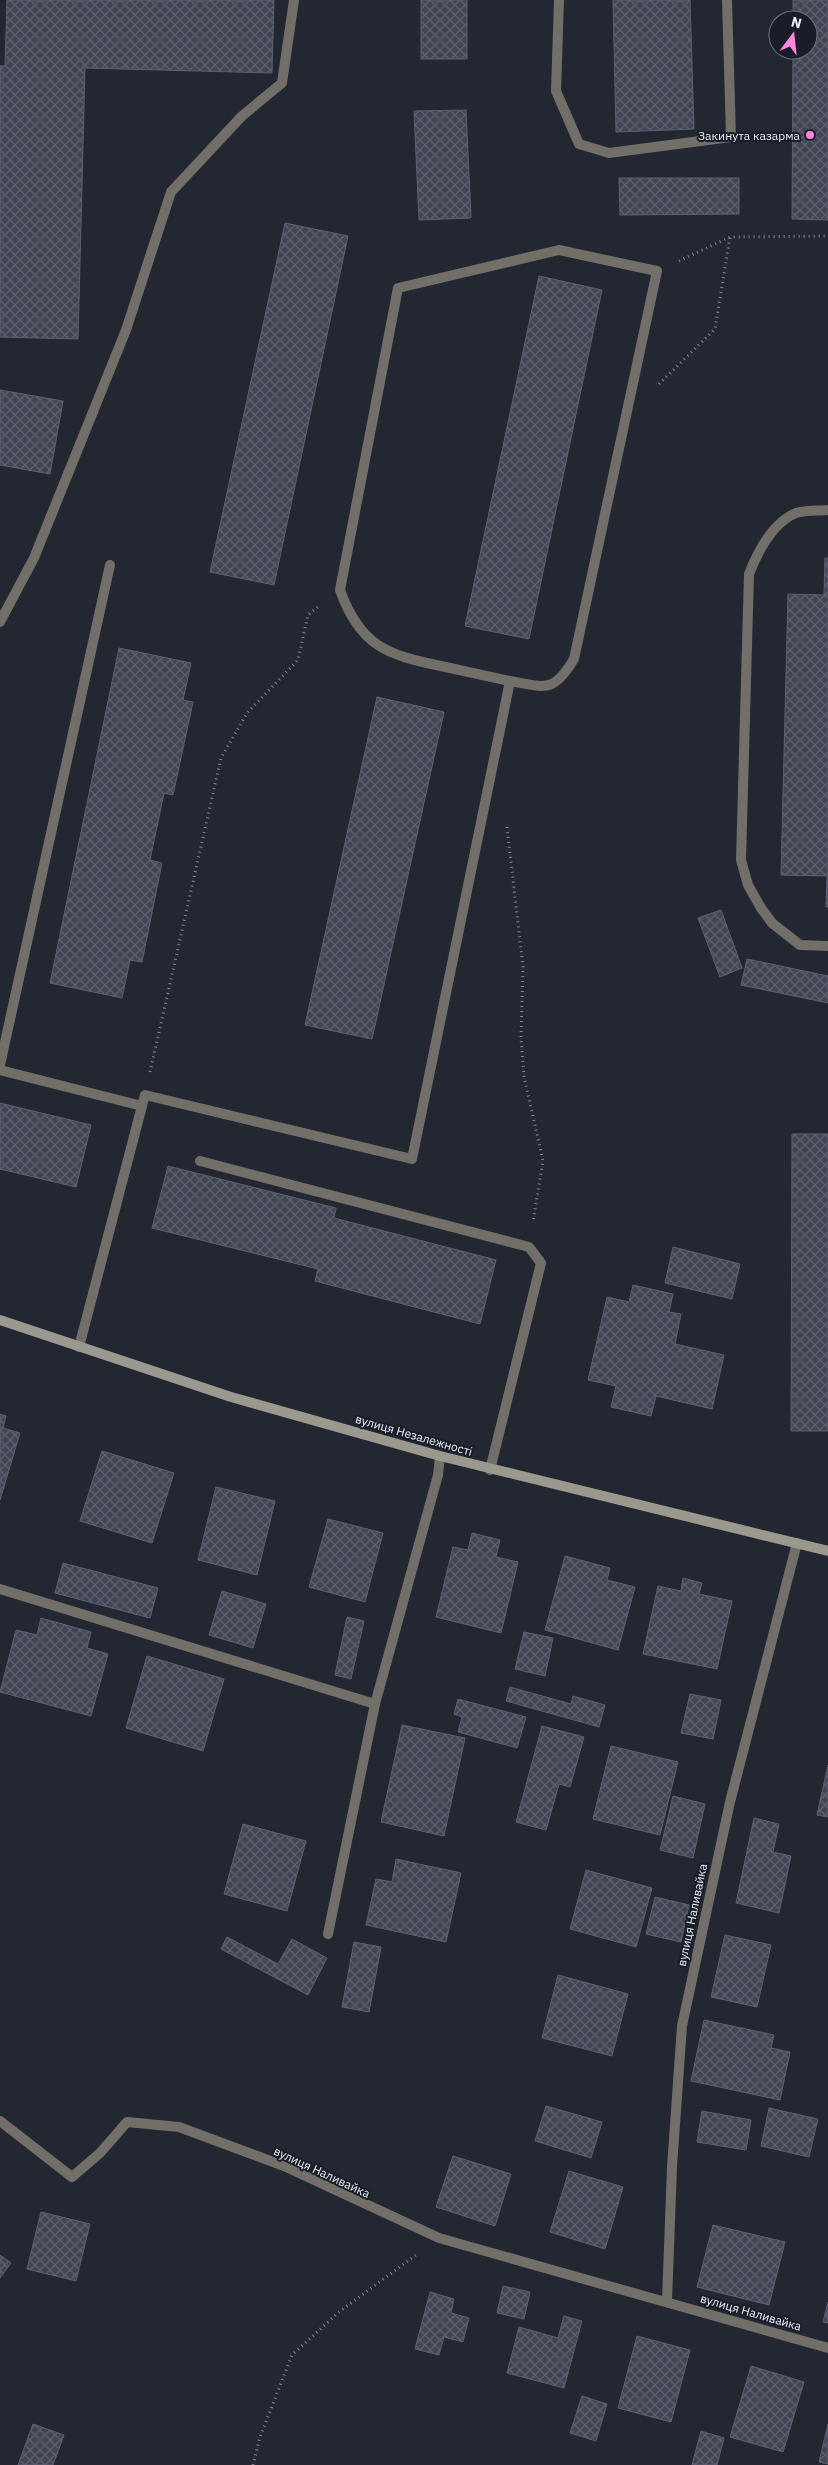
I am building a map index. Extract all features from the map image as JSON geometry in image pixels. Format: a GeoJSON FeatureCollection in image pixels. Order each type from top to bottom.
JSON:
{"type":"FeatureCollection","features":[{"type":"Feature","properties":{"kind":"main road","name":"вулиця Незалежності"},"geometry":{"type":"LineString","coordinates":[[0,1320],[231,1397],[490,1470],[828,1551]]}},
{"type":"Feature","properties":{"kind":"street"},"geometry":{"type":"LineString","coordinates":[[0,622],[34,558],[126,330],[171,192],[242,116],[282,84],[294,0]]}},
{"type":"Feature","properties":{"kind":"street"},"geometry":{"type":"LineString","coordinates":[[559,0],[556,92],[579,144],[609,153],[731,137],[727,0]]}},
{"type":"Feature","properties":{"kind":"street"},"geometry":{"type":"LineString","coordinates":[[559,250],[657,271],[627,414],[574,659],[557,681],[546,687],[407,659],[391,653],[376,644],[362,632],[353,620],[340,590],[398,288],[559,250]]}},
{"type":"Feature","properties":{"kind":"street"},"geometry":{"type":"LineString","coordinates":[[828,510],[797,513],[782,522],[757,554],[749,574],[741,860],[748,885],[772,923],[800,945],[828,946]]}},
{"type":"Feature","properties":{"kind":"street"},"geometry":{"type":"LineString","coordinates":[[0,1065],[110,565]]}},
{"type":"Feature","properties":{"kind":"street"},"geometry":{"type":"LineString","coordinates":[[79,1347],[144,1095],[412,1159],[510,681]]}},
{"type":"Feature","properties":{"kind":"street"},"geometry":{"type":"LineString","coordinates":[[0,1070],[142,1106]]}},
{"type":"Feature","properties":{"kind":"street"},"geometry":{"type":"LineString","coordinates":[[200,1162],[529,1247],[541,1263],[490,1470]]}},
{"type":"Feature","properties":{"kind":"street"},"geometry":{"type":"LineString","coordinates":[[328,1934],[375,1704],[408,1590],[438,1475],[440,1456]]}},
{"type":"Feature","properties":{"kind":"street","name":"вулиця Наливайка"},"geometry":{"type":"LineString","coordinates":[[667,2300],[672,2167],[682,2026],[730,1802],[797,1543]]}},
{"type":"Feature","properties":{"kind":"street"},"geometry":{"type":"LineString","coordinates":[[0,1589],[375,1704]]}},
{"type":"Feature","properties":{"kind":"street","name":"вулиця Наливайка"},"geometry":{"type":"LineString","coordinates":[[0,2121],[72,2177],[100,2153],[127,2122],[180,2127],[284,2166],[439,2238],[667,2300],[828,2348]]}},
{"type":"Feature","properties":{"kind":"path"},"geometry":{"type":"LineString","coordinates":[[657,271],[730,237],[828,236]]}},
{"type":"Feature","properties":{"kind":"path"},"geometry":{"type":"LineString","coordinates":[[627,414],[715,329],[730,237]]}},
{"type":"Feature","properties":{"kind":"path"},"geometry":{"type":"LineString","coordinates":[[144,1095],[221,758],[232,734],[246,713],[298,660],[308,615],[340,590]]}},
{"type":"Feature","properties":{"kind":"path"},"geometry":{"type":"LineString","coordinates":[[506,818],[523,966],[521,1038],[524,1076],[543,1161],[529,1247]]}},
{"type":"Feature","properties":{"kind":"path"},"geometry":{"type":"LineString","coordinates":[[253,2465],[260,2437],[292,2355],[339,2312],[439,2238]]}},
{"type":"Feature","properties":{"kind":"building"},"geometry":{"type":"Polygon","coordinates":[[[7,0],[274,0],[272,73],[85,68],[78,339],[0,337],[0,66],[5,66],[7,0]]]}},
{"type":"Feature","properties":{"kind":"building"},"geometry":{"type":"Polygon","coordinates":[[[421,0],[467,0],[467,59],[421,59],[421,0]]]}},
{"type":"Feature","properties":{"kind":"building"},"geometry":{"type":"Polygon","coordinates":[[[613,0],[690,0],[694,129],[616,132],[613,0]]]}},
{"type":"Feature","properties":{"kind":"building","name":"Закинута казарма"},"geometry":{"type":"Polygon","coordinates":[[[793,0],[828,0],[828,220],[792,219],[793,60],[818,60],[818,10],[793,10],[793,0]]]}},
{"type":"Feature","properties":{"kind":"building"},"geometry":{"type":"Polygon","coordinates":[[[466,110],[471,218],[419,220],[414,111],[466,110]]]}},
{"type":"Feature","properties":{"kind":"building"},"geometry":{"type":"Polygon","coordinates":[[[619,178],[739,178],[739,214],[620,215],[619,178]]]}},
{"type":"Feature","properties":{"kind":"building"},"geometry":{"type":"Polygon","coordinates":[[[285,223],[348,236],[274,585],[210,572],[285,223]]]}},
{"type":"Feature","properties":{"kind":"building"},"geometry":{"type":"Polygon","coordinates":[[[539,276],[602,290],[529,639],[465,626],[539,276]]]}},
{"type":"Feature","properties":{"kind":"building"},"geometry":{"type":"Polygon","coordinates":[[[0,390],[63,401],[50,474],[0,465],[0,390]]]}},
{"type":"Feature","properties":{"kind":"building"},"geometry":{"type":"Polygon","coordinates":[[[825,558],[828,558],[828,907],[826,907],[827,876],[781,875],[788,594],[824,595],[825,558]]]}},
{"type":"Feature","properties":{"kind":"building"},"geometry":{"type":"Polygon","coordinates":[[[119,648],[191,663],[183,700],[193,702],[173,795],[164,793],[150,860],[162,863],[142,962],[130,960],[122,998],[50,983],[119,648]]]}},
{"type":"Feature","properties":{"kind":"building"},"geometry":{"type":"Polygon","coordinates":[[[377,697],[444,712],[372,1039],[305,1025],[377,697]]]}},
{"type":"Feature","properties":{"kind":"building"},"geometry":{"type":"Polygon","coordinates":[[[721,910],[742,968],[720,977],[698,918],[721,910]]]}},
{"type":"Feature","properties":{"kind":"building"},"geometry":{"type":"Polygon","coordinates":[[[747,959],[828,976],[828,1003],[741,985],[747,959]]]}},
{"type":"Feature","properties":{"kind":"building"},"geometry":{"type":"Polygon","coordinates":[[[0,1103],[91,1125],[76,1187],[0,1169],[0,1103]]]}},
{"type":"Feature","properties":{"kind":"building"},"geometry":{"type":"Polygon","coordinates":[[[792,1134],[828,1134],[828,1431],[791,1431],[792,1134]]]}},
{"type":"Feature","properties":{"kind":"building"},"geometry":{"type":"Polygon","coordinates":[[[168,1166],[336,1208],[334,1218],[496,1260],[480,1324],[315,1281],[318,1269],[152,1228],[168,1166]]]}},
{"type":"Feature","properties":{"kind":"building"},"geometry":{"type":"Polygon","coordinates":[[[673,1247],[740,1264],[732,1299],[665,1283],[673,1247]]]}},
{"type":"Feature","properties":{"kind":"building"},"geometry":{"type":"Polygon","coordinates":[[[633,1285],[673,1294],[669,1312],[681,1314],[675,1344],[724,1355],[712,1409],[656,1396],[651,1416],[611,1407],[616,1386],[588,1380],[607,1297],[629,1302],[633,1285]]]}},
{"type":"Feature","properties":{"kind":"building"},"geometry":{"type":"Polygon","coordinates":[[[0,1414],[6,1416],[3,1428],[20,1433],[0,1500],[0,1414]]]}},
{"type":"Feature","properties":{"kind":"building"},"geometry":{"type":"Polygon","coordinates":[[[102,1451],[174,1473],[152,1543],[80,1521],[102,1451]]]}},
{"type":"Feature","properties":{"kind":"building"},"geometry":{"type":"Polygon","coordinates":[[[216,1487],[275,1501],[257,1575],[198,1560],[216,1487]]]}},
{"type":"Feature","properties":{"kind":"building"},"geometry":{"type":"Polygon","coordinates":[[[328,1519],[383,1533],[365,1602],[309,1587],[328,1519]]]}},
{"type":"Feature","properties":{"kind":"building"},"geometry":{"type":"Polygon","coordinates":[[[472,1533],[500,1540],[496,1557],[518,1562],[501,1633],[436,1617],[453,1547],[468,1550],[472,1533]]]}},
{"type":"Feature","properties":{"kind":"building"},"geometry":{"type":"Polygon","coordinates":[[[565,1556],[610,1568],[607,1580],[635,1587],[618,1650],[545,1630],[565,1556]]]}},
{"type":"Feature","properties":{"kind":"building"},"geometry":{"type":"Polygon","coordinates":[[[63,1563],[158,1588],[150,1618],[55,1593],[63,1563]]]}},
{"type":"Feature","properties":{"kind":"building"},"geometry":{"type":"Polygon","coordinates":[[[683,1578],[702,1583],[699,1594],[732,1601],[717,1669],[643,1654],[658,1586],[681,1591],[683,1578]]]}},
{"type":"Feature","properties":{"kind":"building"},"geometry":{"type":"Polygon","coordinates":[[[222,1591],[266,1604],[253,1648],[209,1635],[222,1591]]]}},
{"type":"Feature","properties":{"kind":"building"},"geometry":{"type":"Polygon","coordinates":[[[347,1617],[364,1621],[351,1679],[335,1675],[347,1617]]]}},
{"type":"Feature","properties":{"kind":"building"},"geometry":{"type":"Polygon","coordinates":[[[41,1618],[91,1632],[87,1648],[108,1654],[91,1716],[0,1692],[16,1630],[37,1635],[41,1618]]]}},
{"type":"Feature","properties":{"kind":"building"},"geometry":{"type":"Polygon","coordinates":[[[524,1632],[553,1638],[545,1676],[515,1669],[524,1632]]]}},
{"type":"Feature","properties":{"kind":"building"},"geometry":{"type":"Polygon","coordinates":[[[147,1656],[224,1679],[203,1751],[126,1728],[147,1656]]]}},
{"type":"Feature","properties":{"kind":"building"},"geometry":{"type":"Polygon","coordinates":[[[510,1687],[571,1704],[573,1696],[605,1705],[599,1727],[506,1701],[510,1687]]]}},
{"type":"Feature","properties":{"kind":"building"},"geometry":{"type":"Polygon","coordinates":[[[690,1694],[721,1700],[713,1739],[681,1733],[690,1694]]]}},
{"type":"Feature","properties":{"kind":"building"},"geometry":{"type":"Polygon","coordinates":[[[458,1699],[526,1717],[517,1748],[458,1732],[462,1717],[454,1714],[458,1699]]]}},
{"type":"Feature","properties":{"kind":"building"},"geometry":{"type":"Polygon","coordinates":[[[402,1725],[465,1738],[444,1836],[381,1822],[402,1725]]]}},
{"type":"Feature","properties":{"kind":"building"},"geometry":{"type":"Polygon","coordinates":[[[542,1726],[584,1737],[570,1787],[559,1784],[546,1830],[516,1822],[542,1726]]]}},
{"type":"Feature","properties":{"kind":"building"},"geometry":{"type":"Polygon","coordinates":[[[611,1746],[678,1762],[660,1835],[593,1819],[611,1746]]]}},
{"type":"Feature","properties":{"kind":"building"},"geometry":{"type":"Polygon","coordinates":[[[828,1765],[828,1817],[817,1815],[828,1765]]]}},
{"type":"Feature","properties":{"kind":"building"},"geometry":{"type":"Polygon","coordinates":[[[673,1796],[705,1804],[693,1858],[660,1850],[673,1796]]]}},
{"type":"Feature","properties":{"kind":"building"},"geometry":{"type":"Polygon","coordinates":[[[754,1818],[779,1824],[773,1852],[791,1856],[779,1913],[736,1903],[754,1818]]]}},
{"type":"Feature","properties":{"kind":"building"},"geometry":{"type":"Polygon","coordinates":[[[243,1824],[306,1841],[287,1911],[224,1894],[243,1824]]]}},
{"type":"Feature","properties":{"kind":"building"},"geometry":{"type":"Polygon","coordinates":[[[396,1859],[461,1873],[446,1942],[366,1925],[376,1879],[392,1882],[396,1859]]]}},
{"type":"Feature","properties":{"kind":"building"},"geometry":{"type":"Polygon","coordinates":[[[586,1870],[652,1888],[636,1947],[570,1929],[586,1870]]]}},
{"type":"Feature","properties":{"kind":"building"},"geometry":{"type":"Polygon","coordinates":[[[655,1897],[689,1905],[681,1942],[646,1934],[655,1897]]]}},
{"type":"Feature","properties":{"kind":"building"},"geometry":{"type":"Polygon","coordinates":[[[725,1935],[771,1945],[757,2007],[711,1997],[725,1935]]]}},
{"type":"Feature","properties":{"kind":"building"},"geometry":{"type":"Polygon","coordinates":[[[227,1937],[278,1964],[292,1939],[327,1958],[308,1995],[221,1949],[227,1937]]]}},
{"type":"Feature","properties":{"kind":"building"},"geometry":{"type":"Polygon","coordinates":[[[354,1942],[381,1947],[369,2012],[342,2007],[354,1942]]]}},
{"type":"Feature","properties":{"kind":"building"},"geometry":{"type":"Polygon","coordinates":[[[558,1975],[628,1994],[612,2056],[542,2038],[558,1975]]]}},
{"type":"Feature","properties":{"kind":"building"},"geometry":{"type":"Polygon","coordinates":[[[704,2020],[774,2035],[771,2048],[790,2052],[780,2100],[691,2081],[704,2020]]]}},
{"type":"Feature","properties":{"kind":"building"},"geometry":{"type":"Polygon","coordinates":[[[546,2106],[602,2122],[591,2158],[535,2141],[546,2106]]]}},
{"type":"Feature","properties":{"kind":"building"},"geometry":{"type":"Polygon","coordinates":[[[769,2108],[818,2119],[809,2157],[761,2146],[769,2108]]]}},
{"type":"Feature","properties":{"kind":"building"},"geometry":{"type":"Polygon","coordinates":[[[702,2111],[751,2120],[746,2150],[697,2142],[702,2111]]]}},
{"type":"Feature","properties":{"kind":"building"},"geometry":{"type":"Polygon","coordinates":[[[453,2156],[511,2174],[495,2226],[436,2207],[453,2156]]]}},
{"type":"Feature","properties":{"kind":"building"},"geometry":{"type":"Polygon","coordinates":[[[569,2171],[623,2187],[605,2249],[550,2232],[569,2171]]]}},
{"type":"Feature","properties":{"kind":"building"},"geometry":{"type":"Polygon","coordinates":[[[41,2212],[90,2224],[76,2281],[27,2269],[41,2212]]]}},
{"type":"Feature","properties":{"kind":"building"},"geometry":{"type":"Polygon","coordinates":[[[713,2225],[785,2242],[769,2305],[697,2287],[713,2225]]]}},
{"type":"Feature","properties":{"kind":"building"},"geometry":{"type":"Polygon","coordinates":[[[0,2255],[11,2263],[0,2278],[0,2255]]]}},
{"type":"Feature","properties":{"kind":"building"},"geometry":{"type":"Polygon","coordinates":[[[503,2286],[530,2292],[524,2319],[497,2313],[503,2286]]]}},
{"type":"Feature","properties":{"kind":"building"},"geometry":{"type":"Polygon","coordinates":[[[430,2292],[454,2299],[451,2313],[469,2318],[463,2342],[444,2337],[439,2355],[415,2349],[430,2292]]]}},
{"type":"Feature","properties":{"kind":"building"},"geometry":{"type":"Polygon","coordinates":[[[828,2302],[828,2323],[823,2322],[828,2302]]]}},
{"type":"Feature","properties":{"kind":"building"},"geometry":{"type":"Polygon","coordinates":[[[564,2316],[582,2321],[564,2388],[507,2373],[519,2327],[558,2338],[564,2316]]]}},
{"type":"Feature","properties":{"kind":"building"},"geometry":{"type":"Polygon","coordinates":[[[637,2336],[690,2350],[671,2422],[618,2408],[637,2336]]]}},
{"type":"Feature","properties":{"kind":"building"},"geometry":{"type":"Polygon","coordinates":[[[751,2366],[804,2382],[783,2452],[730,2437],[751,2366]]]}},
{"type":"Feature","properties":{"kind":"building"},"geometry":{"type":"Polygon","coordinates":[[[582,2396],[607,2404],[596,2441],[570,2433],[582,2396]]]}},
{"type":"Feature","properties":{"kind":"building"},"geometry":{"type":"Polygon","coordinates":[[[33,2424],[64,2435],[53,2465],[18,2465],[33,2424]]]}},
{"type":"Feature","properties":{"kind":"building"},"geometry":{"type":"Polygon","coordinates":[[[828,2424],[828,2464],[819,2462],[828,2424]]]}},
{"type":"Feature","properties":{"kind":"building"},"geometry":{"type":"Polygon","coordinates":[[[701,2431],[724,2438],[717,2465],[692,2465],[701,2431]]]}},
{"type":"Feature","properties":{"kind":"place","name":"Закинута казарма"},"geometry":{"type":"Point","coordinates":[810,135]}}]}
